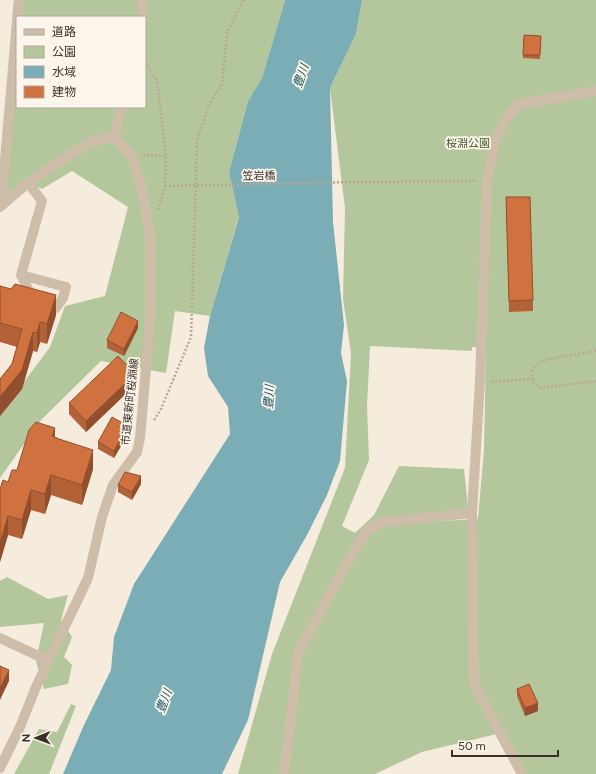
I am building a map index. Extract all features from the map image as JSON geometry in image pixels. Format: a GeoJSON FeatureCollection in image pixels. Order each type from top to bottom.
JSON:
{"type":"FeatureCollection","features":[{"type":"Feature","properties":{"kind":"street"},"geometry":{"type":"LineString","coordinates":[[17,16],[19,0]]}},
{"type":"Feature","properties":{"kind":"street"},"geometry":{"type":"LineString","coordinates":[[142,16],[143,0]]}},
{"type":"Feature","properties":{"kind":"street"},"geometry":{"type":"LineString","coordinates":[[0,206],[16,32]]}},
{"type":"Feature","properties":{"kind":"street"},"geometry":{"type":"LineString","coordinates":[[522,774],[474,684],[472,513],[480,381],[487,181],[495,142],[504,122],[519,104],[596,91]]}},
{"type":"Feature","properties":{"kind":"street"},"geometry":{"type":"LineString","coordinates":[[0,206],[28,183],[89,142],[114,137],[122,108]]}},
{"type":"Feature","properties":{"kind":"street","name":"市道東新町桜淵線"},"geometry":{"type":"LineString","coordinates":[[0,768],[48,661],[88,578],[102,517],[113,485],[137,452],[140,438],[150,321],[150,236],[142,188],[131,155],[114,137]]}},
{"type":"Feature","properties":{"kind":"street"},"geometry":{"type":"LineString","coordinates":[[21,275],[42,201],[28,183]]}},
{"type":"Feature","properties":{"kind":"street"},"geometry":{"type":"LineString","coordinates":[[284,774],[298,653],[356,547],[369,529],[383,522],[472,513]]}},
{"type":"Feature","properties":{"kind":"street"},"geometry":{"type":"LineString","coordinates":[[0,638],[48,661]]}},
{"type":"Feature","properties":{"kind":"path"},"geometry":{"type":"LineString","coordinates":[[153,421],[161,409],[191,336],[197,141],[209,104],[222,84],[226,32],[244,0]]}},
{"type":"Feature","properties":{"kind":"path"},"geometry":{"type":"LineString","coordinates":[[131,155],[166,156],[157,81],[146,63]]}},
{"type":"Feature","properties":{"kind":"path","name":"笠岩橋"},"geometry":{"type":"LineString","coordinates":[[166,156],[165,186],[487,181]]}},
{"type":"Feature","properties":{"kind":"path"},"geometry":{"type":"LineString","coordinates":[[596,351],[540,362],[532,370],[532,380],[534,384],[541,388],[596,381]]}},
{"type":"Feature","properties":{"kind":"path"},"geometry":{"type":"LineString","coordinates":[[480,381],[491,382],[532,380]]}},
{"type":"Feature","properties":{"kind":"green space"},"geometry":{"type":"Polygon","coordinates":[[[23,0],[285,0],[262,78],[248,101],[229,172],[239,216],[210,316],[175,311],[166,373],[101,361],[41,420],[0,478],[0,414],[50,347],[65,306],[105,296],[128,207],[72,171],[42,189],[28,183],[4,199],[16,74],[16,108],[146,108],[146,16],[22,16],[23,0]]]}},
{"type":"Feature","properties":{"kind":"green space","name":"桜淵公園"},"geometry":{"type":"Polygon","coordinates":[[[362,0],[596,0],[596,774],[527,774],[505,732],[422,752],[375,774],[238,774],[272,654],[345,468],[351,353],[343,299],[345,208],[330,88],[356,34],[362,0]],[[370,346],[367,406],[369,460],[342,526],[355,533],[374,515],[399,466],[464,469],[468,507],[462,515],[382,520],[370,531],[384,524],[478,519],[484,450],[486,348],[472,347],[472,351],[370,346]]]}},
{"type":"Feature","properties":{"kind":"green space"},"geometry":{"type":"Polygon","coordinates":[[[7,577],[48,599],[68,595],[61,620],[72,637],[64,657],[72,665],[68,684],[44,689],[36,661],[44,623],[0,627],[0,581],[7,577]]]}},
{"type":"Feature","properties":{"kind":"green space"},"geometry":{"type":"Polygon","coordinates":[[[71,704],[76,706],[49,774],[14,774],[39,729],[57,732],[71,704]]]}},
{"type":"Feature","properties":{"kind":"water","name":"豊川"},"geometry":{"type":"Polygon","coordinates":[[[285,0],[362,0],[356,34],[330,88],[333,222],[344,325],[341,353],[347,381],[340,461],[327,495],[307,535],[280,582],[248,720],[222,774],[63,774],[84,725],[111,670],[114,637],[134,584],[230,434],[228,407],[208,376],[204,348],[210,316],[239,217],[229,172],[248,101],[262,78],[285,0]]]}},
{"type":"Feature","properties":{"kind":"building"},"geometry":{"type":"Polygon","coordinates":[[[524,35],[541,36],[540,55],[523,55],[524,35]]]}},
{"type":"Feature","properties":{"kind":"building"},"geometry":{"type":"Polygon","coordinates":[[[506,197],[530,197],[533,300],[509,301],[506,197]]]}},
{"type":"Feature","properties":{"kind":"building"},"geometry":{"type":"Polygon","coordinates":[[[15,284],[56,295],[47,324],[40,322],[37,333],[33,332],[22,370],[0,397],[0,379],[12,364],[22,329],[0,323],[0,286],[11,289],[15,284]]]}},
{"type":"Feature","properties":{"kind":"building"},"geometry":{"type":"Polygon","coordinates":[[[121,312],[138,321],[124,349],[107,340],[121,312]]]}},
{"type":"Feature","properties":{"kind":"building"},"geometry":{"type":"Polygon","coordinates":[[[118,356],[135,374],[86,421],[69,403],[118,356]]]}},
{"type":"Feature","properties":{"kind":"building"},"geometry":{"type":"Polygon","coordinates":[[[112,417],[128,426],[114,451],[98,442],[112,417]]]}},
{"type":"Feature","properties":{"kind":"building"},"geometry":{"type":"Polygon","coordinates":[[[36,422],[55,428],[52,436],[93,450],[82,485],[51,475],[45,494],[31,490],[22,520],[8,516],[0,543],[0,489],[3,480],[8,482],[12,470],[17,470],[29,430],[36,422]]]}},
{"type":"Feature","properties":{"kind":"building"},"geometry":{"type":"Polygon","coordinates":[[[125,472],[141,476],[132,492],[118,485],[125,472]]]}},
{"type":"Feature","properties":{"kind":"building"},"geometry":{"type":"Polygon","coordinates":[[[0,666],[9,670],[0,688],[0,666]]]}},
{"type":"Feature","properties":{"kind":"building"},"geometry":{"type":"Polygon","coordinates":[[[529,684],[538,703],[525,708],[517,689],[529,684]]]}}]}
